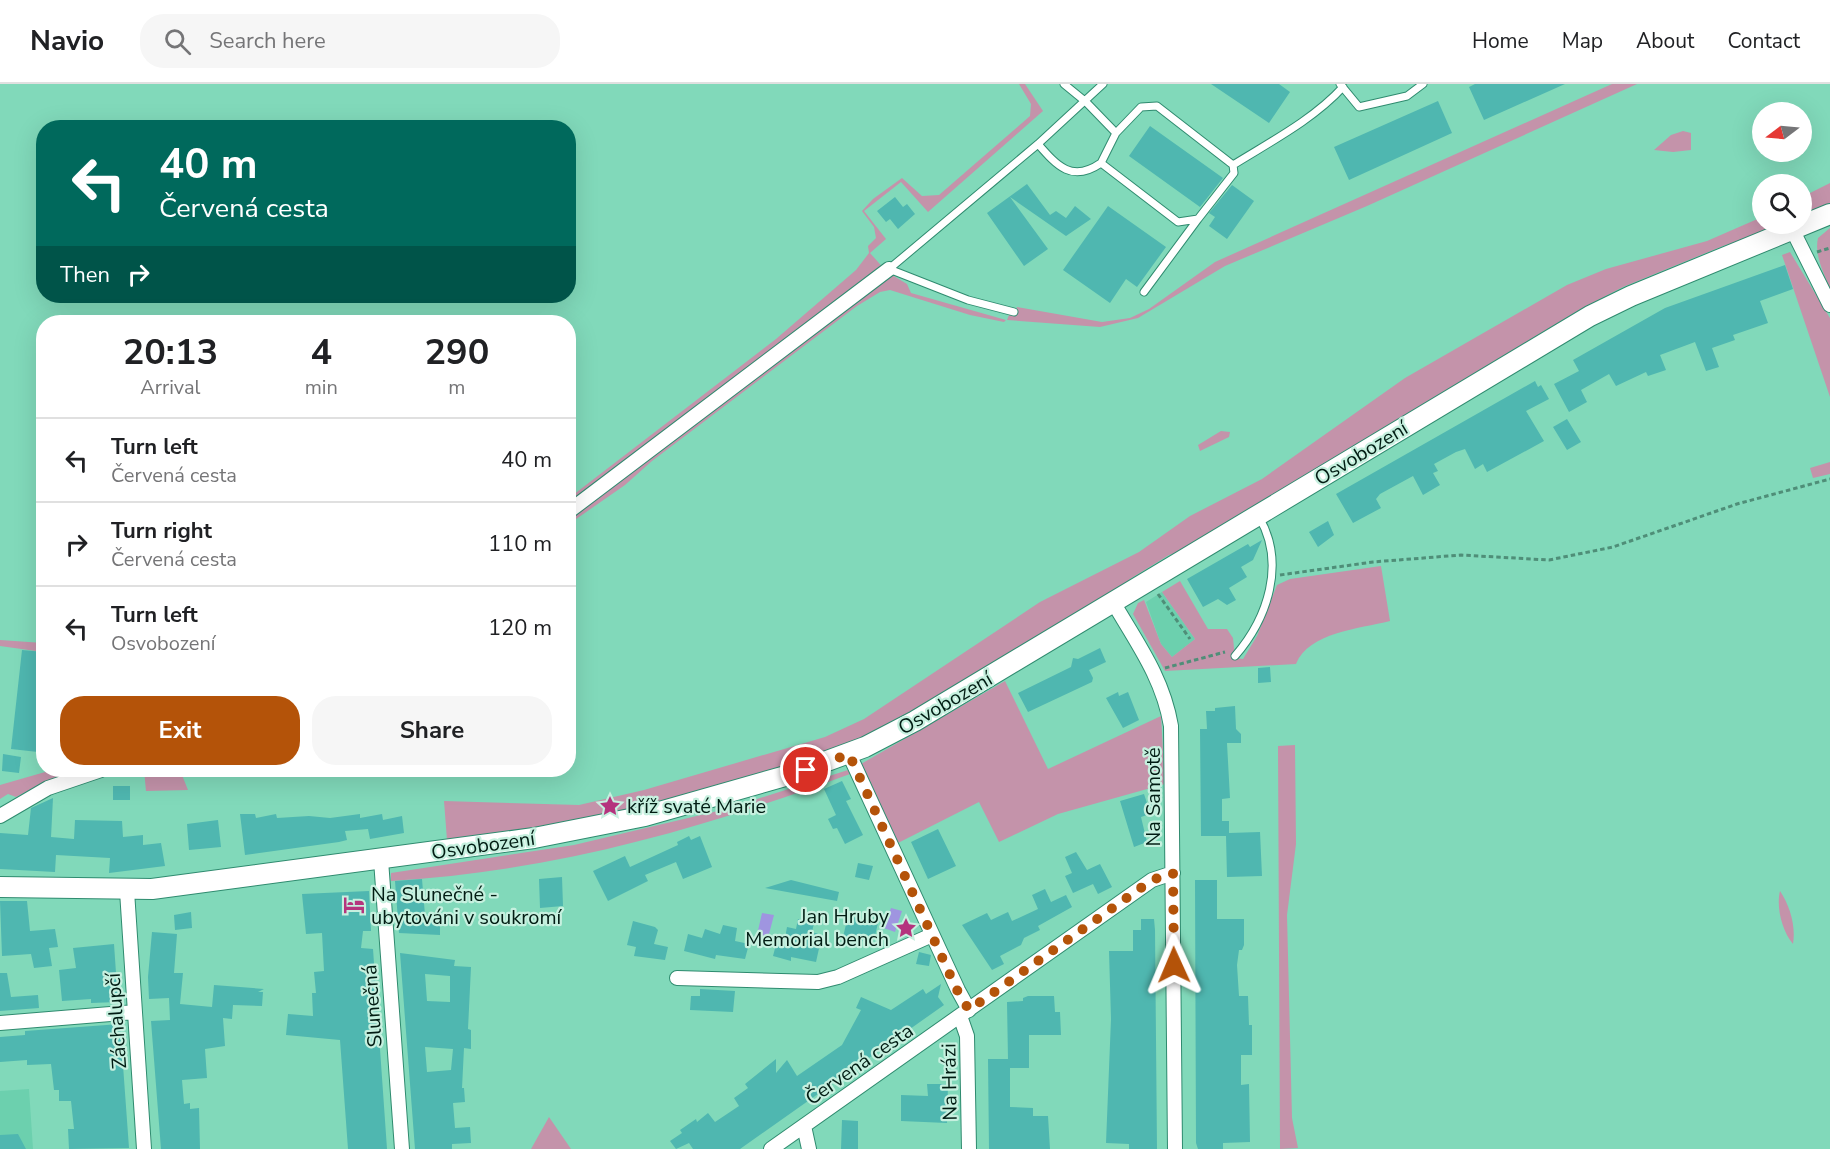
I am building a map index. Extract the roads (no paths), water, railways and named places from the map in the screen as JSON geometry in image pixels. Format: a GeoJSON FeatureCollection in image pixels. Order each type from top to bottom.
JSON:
{"type":"FeatureCollection","features":[{"type":"Feature","properties":{"kind":"main road","name":"Osvobození"},"geometry":{"type":"LineString","coordinates":[[1812,222],[1830,214]]}},
{"type":"Feature","properties":{"kind":"main road","name":"Osvobození"},"geometry":{"type":"LineString","coordinates":[[0,887],[128,891],[381,860],[534,838],[645,816],[789,775],[849,754],[908,726],[1590,316],[1631,296],[1786,234]]}},
{"type":"Feature","properties":{"kind":"street"},"geometry":{"type":"LineString","coordinates":[[1794,234],[1830,305]]}},
{"type":"Feature","properties":{"kind":"street"},"geometry":{"type":"LineString","coordinates":[[576,506],[889,269]]}},
{"type":"Feature","properties":{"kind":"street","name":"Na Samotě"},"geometry":{"type":"LineString","coordinates":[[1113,602],[1155,672],[1166,699],[1172,743],[1175,1149]]}},
{"type":"Feature","properties":{"kind":"street"},"geometry":{"type":"LineString","coordinates":[[849,754],[932,935],[964,1013]]}},
{"type":"Feature","properties":{"kind":"street"},"geometry":{"type":"LineString","coordinates":[[0,816],[48,788],[80,777]]}},
{"type":"Feature","properties":{"kind":"street","name":"Slunečná"},"geometry":{"type":"LineString","coordinates":[[381,860],[402,1149]]}},
{"type":"Feature","properties":{"kind":"street","name":"Červená cesta"},"geometry":{"type":"LineString","coordinates":[[771,1149],[1152,880],[1173,873]]}},
{"type":"Feature","properties":{"kind":"street","name":"Záchalupčí"},"geometry":{"type":"LineString","coordinates":[[128,891],[144,1149]]}},
{"type":"Feature","properties":{"kind":"street"},"geometry":{"type":"LineString","coordinates":[[677,978],[818,982],[838,977],[932,935]]}},
{"type":"Feature","properties":{"kind":"street"},"geometry":{"type":"LineString","coordinates":[[0,1023],[135,1012]]}},
{"type":"Feature","properties":{"kind":"street","name":"Na Hrázi"},"geometry":{"type":"LineString","coordinates":[[964,1013],[967,1036],[969,1149]]}},
{"type":"Feature","properties":{"kind":"street"},"geometry":{"type":"LineString","coordinates":[[804,1126],[809,1149]]}},
{"type":"Feature","properties":{"kind":"lane"},"geometry":{"type":"LineString","coordinates":[[1064,84],[1086,102],[1116,134]]}},
{"type":"Feature","properties":{"kind":"lane"},"geometry":{"type":"LineString","coordinates":[[1014,312],[968,300],[889,269],[1038,144],[1103,84]]}},
{"type":"Feature","properties":{"kind":"lane"},"geometry":{"type":"LineString","coordinates":[[1233,165],[1330,101],[1341,85],[1359,107],[1407,96],[1423,84]]}},
{"type":"Feature","properties":{"kind":"lane"},"geometry":{"type":"LineString","coordinates":[[1038,144],[1055,164],[1069,171],[1089,171],[1101,163],[1116,134],[1141,107],[1151,104],[1233,165],[1234,173],[1144,292]]}},
{"type":"Feature","properties":{"kind":"lane"},"geometry":{"type":"LineString","coordinates":[[1101,163],[1178,222],[1198,219]]}},
{"type":"Feature","properties":{"kind":"lane"},"geometry":{"type":"LineString","coordinates":[[1237,654],[1256,627],[1270,591],[1273,574],[1270,543],[1258,515]]}},
{"type":"Feature","properties":{"kind":"place","name":"kříž svaté Marie"},"geometry":{"type":"Point","coordinates":[610,806]}},
{"type":"Feature","properties":{"kind":"place","name":"Na Slunečné - ubytováni v soukromí"},"geometry":{"type":"Point","coordinates":[354,905]}},
{"type":"Feature","properties":{"kind":"place","name":"Jan Hruby Memorial bench"},"geometry":{"type":"Point","coordinates":[906,928]}}]}
